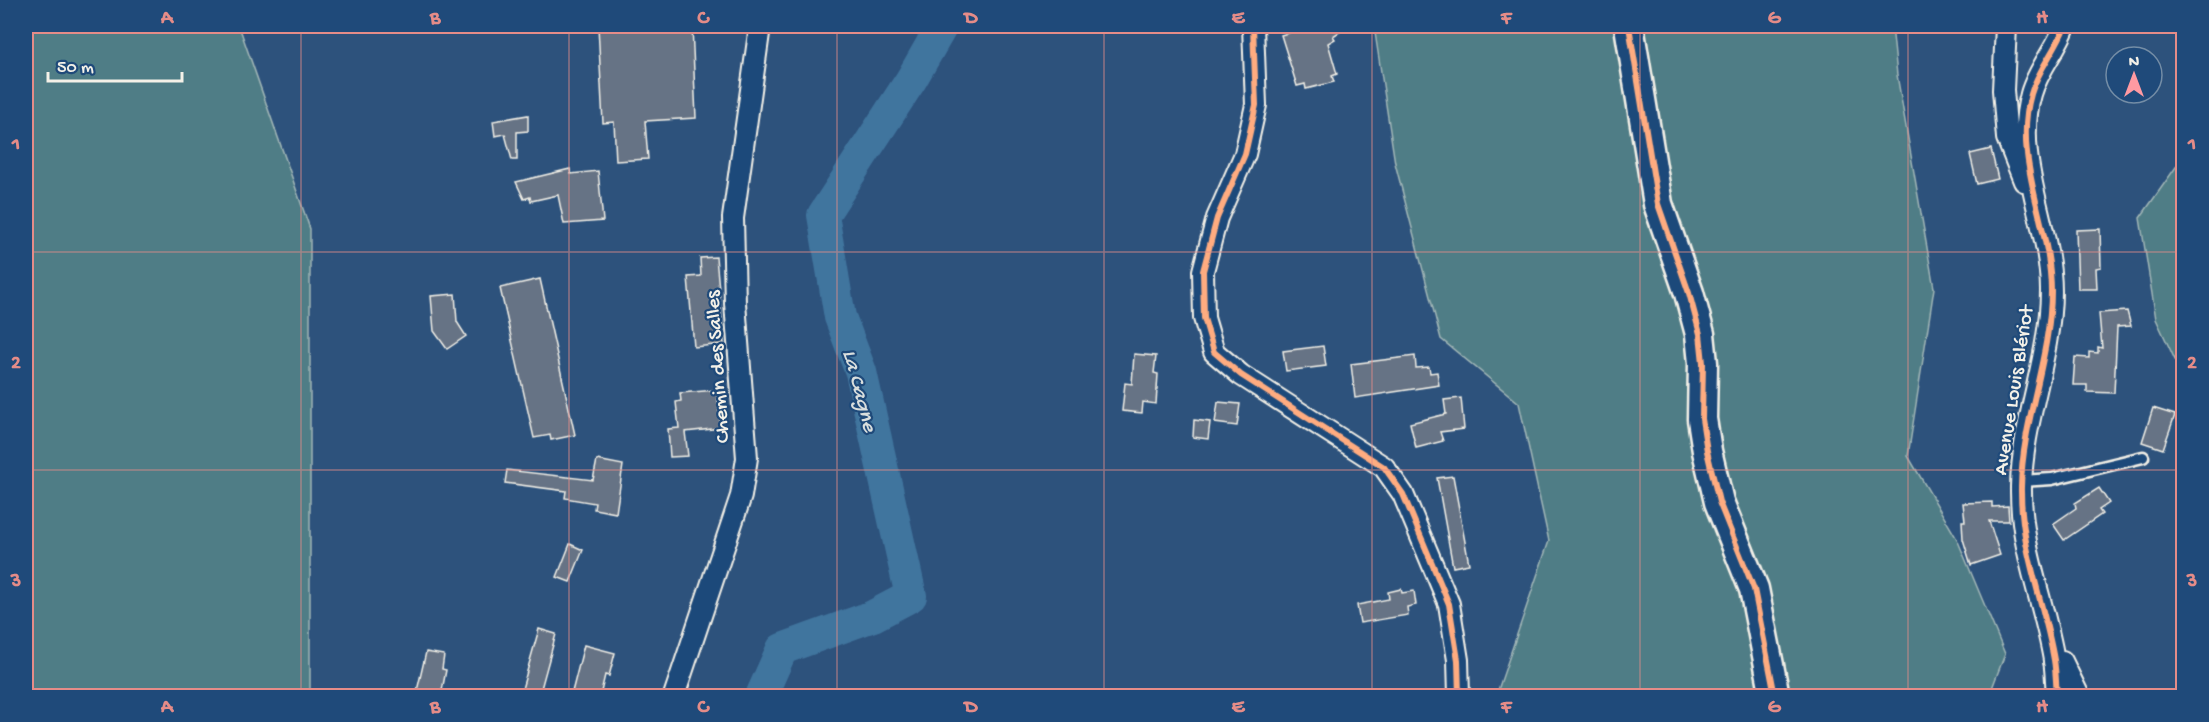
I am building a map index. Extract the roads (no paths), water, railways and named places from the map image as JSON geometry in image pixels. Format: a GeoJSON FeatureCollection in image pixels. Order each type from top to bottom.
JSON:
{"type":"FeatureCollection","features":[{"type":"Feature","properties":{"kind":"street","name":"Chemin des Salles"},"geometry":{"type":"LineString","coordinates":[[674,696],[741,496],[747,458],[735,303],[733,218],[760,26]]}},
{"type":"Feature","properties":{"kind":"street"},"geometry":{"type":"LineString","coordinates":[[1252,26],[1256,105],[1245,154],[1216,218],[1203,271],[1204,318],[1214,352],[1241,375],[1384,467],[1403,494],[1449,604],[1458,660],[1459,696]]}},
{"type":"Feature","properties":{"kind":"street"},"geometry":{"type":"LineString","coordinates":[[1629,26],[1658,204],[1689,293],[1700,334],[1703,363],[1702,419],[1707,452],[1719,502],[1754,589],[1775,696]]}},
{"type":"Feature","properties":{"kind":"street"},"geometry":{"type":"LineString","coordinates":[[2006,26],[2003,90],[2007,138],[2024,182],[2032,188]]}},
{"type":"Feature","properties":{"kind":"street","name":"Avenue Louis Blériot"},"geometry":{"type":"LineString","coordinates":[[2057,696],[2054,661],[2026,551],[2022,524],[2024,448],[2049,321],[2051,290],[2049,257],[2032,188],[2026,138],[2031,95],[2041,67],[2065,26]]}},
{"type":"Feature","properties":{"kind":"street"},"geometry":{"type":"LineString","coordinates":[[2054,661],[2062,661],[2079,696]]}},
{"type":"Feature","properties":{"kind":"lane"},"geometry":{"type":"LineString","coordinates":[[2022,481],[2052,479],[2143,456]]}},
{"type":"Feature","properties":{"kind":"waterway","name":"La Cagne"},"geometry":{"type":"LineString","coordinates":[[761,696],[782,649],[873,616],[911,596],[861,372],[840,317],[823,215],[911,80],[942,26]]}}]}
